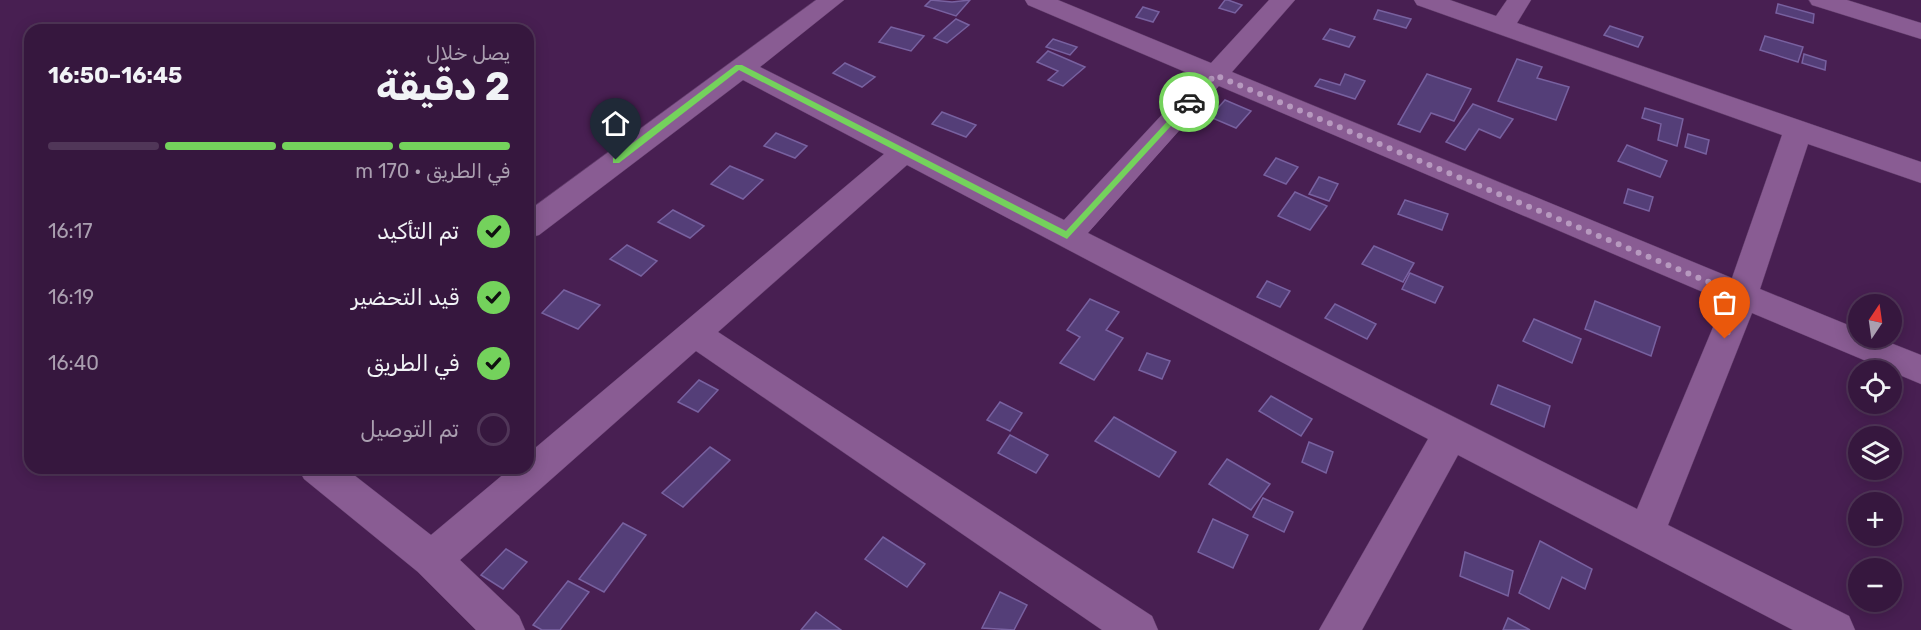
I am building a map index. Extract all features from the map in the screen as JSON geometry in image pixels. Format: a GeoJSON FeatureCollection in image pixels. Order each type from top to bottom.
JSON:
{"type":"FeatureCollection","features":[{"type":"Feature","properties":{"kind":"street"},"geometry":{"type":"LineString","coordinates":[[534,222],[739,67],[832,0]]}},
{"type":"Feature","properties":{"kind":"street"},"geometry":{"type":"LineString","coordinates":[[1037,0],[1921,370]]}},
{"type":"Feature","properties":{"kind":"street"},"geometry":{"type":"LineString","coordinates":[[1067,236],[1283,0]]}},
{"type":"Feature","properties":{"kind":"street"},"geometry":{"type":"LineString","coordinates":[[1426,0],[1921,173]]}},
{"type":"Feature","properties":{"kind":"street"},"geometry":{"type":"LineString","coordinates":[[1502,27],[1519,0]]}},
{"type":"Feature","properties":{"kind":"street"},"geometry":{"type":"LineString","coordinates":[[1821,0],[1921,31]]}},
{"type":"Feature","properties":{"kind":"street"},"geometry":{"type":"LineString","coordinates":[[739,67],[1834,630]]}},
{"type":"Feature","properties":{"kind":"street"},"geometry":{"type":"LineString","coordinates":[[1646,533],[1742,296],[1798,130]]}},
{"type":"Feature","properties":{"kind":"street"},"geometry":{"type":"LineString","coordinates":[[534,472],[904,152]]}},
{"type":"Feature","properties":{"kind":"street"},"geometry":{"type":"LineString","coordinates":[[694,333],[1137,630]]}},
{"type":"Feature","properties":{"kind":"street"},"geometry":{"type":"LineString","coordinates":[[1340,630],[1451,433]]}},
{"type":"Feature","properties":{"kind":"street"},"geometry":{"type":"LineString","coordinates":[[324,474],[432,560],[504,630]]}},
{"type":"Feature","properties":{"kind":"street"},"geometry":{"type":"LineString","coordinates":[[432,560],[531,474]]}},
{"type":"Feature","properties":{"kind":"building"},"geometry":{"type":"Polygon","coordinates":[[[931,0],[952,2],[970,0],[956,16],[925,6],[931,0]]]}},
{"type":"Feature","properties":{"kind":"building"},"geometry":{"type":"Polygon","coordinates":[[[1225,0],[1242,5],[1235,13],[1219,8],[1225,0]]]}},
{"type":"Feature","properties":{"kind":"building"},"geometry":{"type":"Polygon","coordinates":[[[1778,4],[1814,14],[1813,23],[1776,13],[1778,4]]]}},
{"type":"Feature","properties":{"kind":"building"},"geometry":{"type":"Polygon","coordinates":[[[1143,7],[1159,12],[1153,22],[1136,17],[1143,7]]]}},
{"type":"Feature","properties":{"kind":"building"},"geometry":{"type":"Polygon","coordinates":[[[1378,10],[1411,19],[1406,28],[1374,19],[1378,10]]]}},
{"type":"Feature","properties":{"kind":"building"},"geometry":{"type":"Polygon","coordinates":[[[956,19],[969,25],[947,43],[934,38],[956,19]]]}},
{"type":"Feature","properties":{"kind":"building"},"geometry":{"type":"Polygon","coordinates":[[[1610,26],[1643,37],[1638,47],[1604,35],[1610,26]]]}},
{"type":"Feature","properties":{"kind":"building"},"geometry":{"type":"Polygon","coordinates":[[[891,27],[924,36],[911,51],[879,42],[891,27]]]}},
{"type":"Feature","properties":{"kind":"building"},"geometry":{"type":"Polygon","coordinates":[[[1330,29],[1355,37],[1349,47],[1323,39],[1330,29]]]}},
{"type":"Feature","properties":{"kind":"building"},"geometry":{"type":"Polygon","coordinates":[[[1765,36],[1803,47],[1798,62],[1760,50],[1765,36]]]}},
{"type":"Feature","properties":{"kind":"building"},"geometry":{"type":"Polygon","coordinates":[[[1053,39],[1077,47],[1070,55],[1046,47],[1053,39]]]}},
{"type":"Feature","properties":{"kind":"building"},"geometry":{"type":"Polygon","coordinates":[[[1048,51],[1085,67],[1063,86],[1048,80],[1058,71],[1037,62],[1048,51]]]}},
{"type":"Feature","properties":{"kind":"building"},"geometry":{"type":"Polygon","coordinates":[[[1804,54],[1826,61],[1825,70],[1802,63],[1804,54]]]}},
{"type":"Feature","properties":{"kind":"building"},"geometry":{"type":"Polygon","coordinates":[[[1517,59],[1542,67],[1537,78],[1569,87],[1556,120],[1498,101],[1517,59]]]}},
{"type":"Feature","properties":{"kind":"building"},"geometry":{"type":"Polygon","coordinates":[[[845,63],[875,77],[862,87],[833,73],[845,63]]]}},
{"type":"Feature","properties":{"kind":"building"},"geometry":{"type":"Polygon","coordinates":[[[1345,74],[1365,81],[1355,99],[1315,86],[1320,79],[1340,85],[1345,74]]]}},
{"type":"Feature","properties":{"kind":"building"},"geometry":{"type":"Polygon","coordinates":[[[1427,74],[1471,89],[1454,121],[1431,113],[1420,132],[1398,124],[1427,74]]]}},
{"type":"Feature","properties":{"kind":"building"},"geometry":{"type":"Polygon","coordinates":[[[1225,100],[1251,111],[1236,128],[1210,117],[1225,100]]]}},
{"type":"Feature","properties":{"kind":"building"},"geometry":{"type":"Polygon","coordinates":[[[1473,104],[1513,119],[1500,138],[1479,129],[1465,150],[1446,142],[1473,104]]]}},
{"type":"Feature","properties":{"kind":"building"},"geometry":{"type":"Polygon","coordinates":[[[1645,108],[1683,119],[1677,146],[1658,140],[1661,124],[1642,118],[1645,108]]]}},
{"type":"Feature","properties":{"kind":"building"},"geometry":{"type":"Polygon","coordinates":[[[942,112],[976,125],[966,137],[932,124],[942,112]]]}},
{"type":"Feature","properties":{"kind":"building"},"geometry":{"type":"Polygon","coordinates":[[[776,133],[807,146],[795,158],[764,146],[776,133]]]}},
{"type":"Feature","properties":{"kind":"building"},"geometry":{"type":"Polygon","coordinates":[[[1688,134],[1709,140],[1706,154],[1685,147],[1688,134]]]}},
{"type":"Feature","properties":{"kind":"building"},"geometry":{"type":"Polygon","coordinates":[[[1627,145],[1667,161],[1660,177],[1618,161],[1627,145]]]}},
{"type":"Feature","properties":{"kind":"building"},"geometry":{"type":"Polygon","coordinates":[[[1276,158],[1298,167],[1286,184],[1264,175],[1276,158]]]}},
{"type":"Feature","properties":{"kind":"building"},"geometry":{"type":"Polygon","coordinates":[[[730,166],[763,180],[743,199],[711,184],[730,166]]]}},
{"type":"Feature","properties":{"kind":"building"},"geometry":{"type":"Polygon","coordinates":[[[1319,177],[1338,184],[1329,201],[1309,194],[1319,177]]]}},
{"type":"Feature","properties":{"kind":"building"},"geometry":{"type":"Polygon","coordinates":[[[1628,189],[1653,197],[1649,211],[1624,203],[1628,189]]]}},
{"type":"Feature","properties":{"kind":"building"},"geometry":{"type":"Polygon","coordinates":[[[1295,192],[1327,206],[1310,230],[1278,216],[1295,192]]]}},
{"type":"Feature","properties":{"kind":"building"},"geometry":{"type":"Polygon","coordinates":[[[1405,200],[1448,214],[1442,230],[1398,214],[1405,200]]]}},
{"type":"Feature","properties":{"kind":"building"},"geometry":{"type":"Polygon","coordinates":[[[673,210],[704,226],[690,238],[658,222],[673,210]]]}},
{"type":"Feature","properties":{"kind":"building"},"geometry":{"type":"Polygon","coordinates":[[[627,245],[657,261],[641,276],[610,259],[627,245]]]}},
{"type":"Feature","properties":{"kind":"building"},"geometry":{"type":"Polygon","coordinates":[[[1374,246],[1414,263],[1403,282],[1362,264],[1374,246]]]}},
{"type":"Feature","properties":{"kind":"building"},"geometry":{"type":"Polygon","coordinates":[[[1410,273],[1443,287],[1435,303],[1402,289],[1410,273]]]}},
{"type":"Feature","properties":{"kind":"building"},"geometry":{"type":"Polygon","coordinates":[[[1267,281],[1290,291],[1280,307],[1257,297],[1267,281]]]}},
{"type":"Feature","properties":{"kind":"building"},"geometry":{"type":"Polygon","coordinates":[[[564,290],[600,305],[578,329],[542,313],[564,290]]]}},
{"type":"Feature","properties":{"kind":"building"},"geometry":{"type":"Polygon","coordinates":[[[1090,299],[1119,312],[1106,330],[1123,338],[1094,380],[1060,363],[1080,337],[1067,330],[1090,299]]]}},
{"type":"Feature","properties":{"kind":"building"},"geometry":{"type":"Polygon","coordinates":[[[1595,301],[1660,327],[1651,356],[1585,329],[1595,301]]]}},
{"type":"Feature","properties":{"kind":"building"},"geometry":{"type":"Polygon","coordinates":[[[1335,304],[1376,324],[1367,339],[1325,318],[1335,304]]]}},
{"type":"Feature","properties":{"kind":"building"},"geometry":{"type":"Polygon","coordinates":[[[1534,319],[1581,339],[1572,363],[1523,341],[1534,319]]]}},
{"type":"Feature","properties":{"kind":"building"},"geometry":{"type":"Polygon","coordinates":[[[1147,353],[1170,361],[1162,379],[1139,370],[1147,353]]]}},
{"type":"Feature","properties":{"kind":"building"},"geometry":{"type":"Polygon","coordinates":[[[699,380],[718,390],[698,412],[678,402],[699,380]]]}},
{"type":"Feature","properties":{"kind":"building"},"geometry":{"type":"Polygon","coordinates":[[[1498,385],[1550,406],[1544,427],[1491,404],[1498,385]]]}},
{"type":"Feature","properties":{"kind":"building"},"geometry":{"type":"Polygon","coordinates":[[[1271,396],[1312,419],[1301,436],[1259,411],[1271,396]]]}},
{"type":"Feature","properties":{"kind":"building"},"geometry":{"type":"Polygon","coordinates":[[[1000,402],[1022,413],[1010,431],[987,420],[1000,402]]]}},
{"type":"Feature","properties":{"kind":"building"},"geometry":{"type":"Polygon","coordinates":[[[1114,417],[1176,452],[1159,477],[1095,441],[1114,417]]]}},
{"type":"Feature","properties":{"kind":"building"},"geometry":{"type":"Polygon","coordinates":[[[1010,435],[1048,455],[1036,473],[998,453],[1010,435]]]}},
{"type":"Feature","properties":{"kind":"building"},"geometry":{"type":"Polygon","coordinates":[[[1309,442],[1333,452],[1326,473],[1302,462],[1309,442]]]}},
{"type":"Feature","properties":{"kind":"building"},"geometry":{"type":"Polygon","coordinates":[[[710,447],[730,460],[683,507],[662,493],[710,447]]]}},
{"type":"Feature","properties":{"kind":"building"},"geometry":{"type":"Polygon","coordinates":[[[1227,459],[1270,484],[1251,510],[1209,484],[1227,459]]]}},
{"type":"Feature","properties":{"kind":"building"},"geometry":{"type":"Polygon","coordinates":[[[1263,498],[1293,512],[1284,532],[1253,517],[1263,498]]]}},
{"type":"Feature","properties":{"kind":"building"},"geometry":{"type":"Polygon","coordinates":[[[1213,519],[1248,535],[1233,568],[1198,552],[1213,519]]]}},
{"type":"Feature","properties":{"kind":"building"},"geometry":{"type":"Polygon","coordinates":[[[623,523],[646,535],[604,592],[579,579],[623,523]]]}},
{"type":"Feature","properties":{"kind":"building"},"geometry":{"type":"Polygon","coordinates":[[[883,537],[925,564],[907,587],[865,559],[883,537]]]}},
{"type":"Feature","properties":{"kind":"building"},"geometry":{"type":"Polygon","coordinates":[[[1540,541],[1592,569],[1585,589],[1562,577],[1549,609],[1519,593],[1540,541]]]}},
{"type":"Feature","properties":{"kind":"building"},"geometry":{"type":"Polygon","coordinates":[[[506,549],[527,562],[503,589],[481,575],[506,549]]]}},
{"type":"Feature","properties":{"kind":"building"},"geometry":{"type":"Polygon","coordinates":[[[1465,552],[1513,571],[1508,596],[1460,576],[1465,552]]]}},
{"type":"Feature","properties":{"kind":"building"},"geometry":{"type":"Polygon","coordinates":[[[568,581],[589,592],[560,630],[542,630],[533,625],[568,581]]]}},
{"type":"Feature","properties":{"kind":"building"},"geometry":{"type":"Polygon","coordinates":[[[1000,592],[1027,605],[1014,630],[982,628],[1000,592]]]}},
{"type":"Feature","properties":{"kind":"building"},"geometry":{"type":"Polygon","coordinates":[[[816,612],[841,630],[801,630],[816,612]]]}},
{"type":"Feature","properties":{"kind":"building"},"geometry":{"type":"Polygon","coordinates":[[[1508,618],[1530,630],[1503,630],[1508,618]]]}},
{"type":"Feature","properties":{"kind":"way so far"},"geometry":{"type":"LineString","coordinates":[[1189,102],[1215,75],[1742,296],[1725,339]]}},
{"type":"Feature","properties":{"kind":"route"},"geometry":{"type":"LineString","coordinates":[[616,160],[739,67],[1067,236],[1189,102]]}}]}
